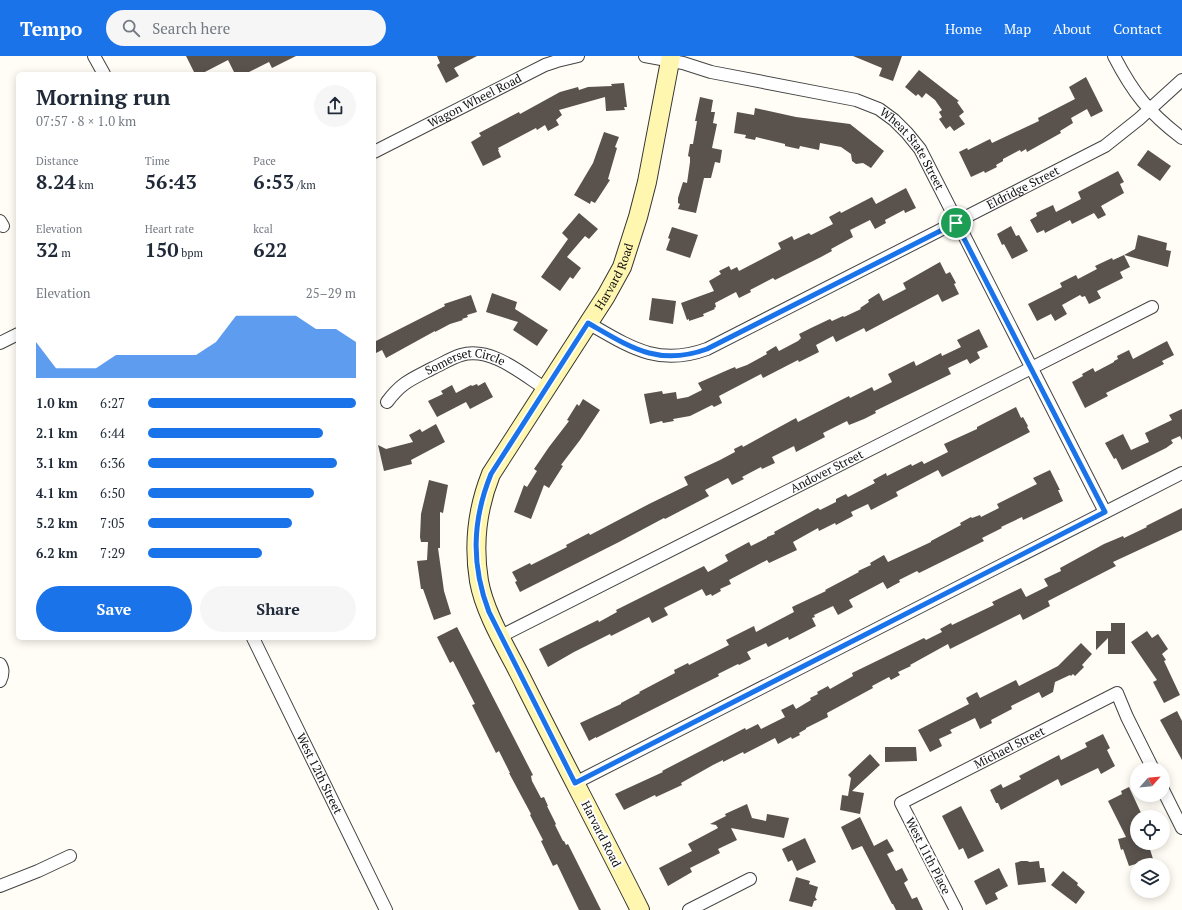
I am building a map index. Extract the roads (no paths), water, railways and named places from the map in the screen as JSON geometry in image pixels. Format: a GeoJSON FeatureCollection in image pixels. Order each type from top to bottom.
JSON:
{"type":"FeatureCollection","features":[{"type":"Feature","properties":{"kind":"street"},"geometry":{"type":"LineString","coordinates":[[94,56],[103,72]]}},
{"type":"Feature","properties":{"kind":"street","name":"Wagon Wheel Road"},"geometry":{"type":"LineString","coordinates":[[376,151],[545,65],[578,56]]}},
{"type":"Feature","properties":{"kind":"street"},"geometry":{"type":"LineString","coordinates":[[645,56],[671,58]]}},
{"type":"Feature","properties":{"kind":"street"},"geometry":{"type":"LineString","coordinates":[[1114,56],[1134,91],[1166,126],[1182,138]]}},
{"type":"Feature","properties":{"kind":"street","name":"Wheat State Street"},"geometry":{"type":"LineString","coordinates":[[671,58],[711,72],[856,100],[879,109],[894,120],[907,133],[920,150],[1105,512]]}},
{"type":"Feature","properties":{"kind":"street","name":"Harvard Road"},"geometry":{"type":"LineString","coordinates":[[640,910],[489,612],[479,582],[476,547],[479,510],[491,474],[606,296],[622,267],[629,248],[647,182],[671,58]]}},
{"type":"Feature","properties":{"kind":"street","name":"Eldridge Street"},"geometry":{"type":"LineString","coordinates":[[588,323],[639,351],[649,354],[677,356],[707,349],[1105,146],[1150,110],[1182,80]]}},
{"type":"Feature","properties":{"kind":"street","name":"Andover Street"},"geometry":{"type":"LineString","coordinates":[[501,636],[1152,306]]}},
{"type":"Feature","properties":{"kind":"street"},"geometry":{"type":"LineString","coordinates":[[0,343],[16,335]]}},
{"type":"Feature","properties":{"kind":"street","name":"Somerset Circle"},"geometry":{"type":"LineString","coordinates":[[387,402],[397,389],[407,382],[460,355],[472,353],[485,354],[497,358],[546,389]]}},
{"type":"Feature","properties":{"kind":"street"},"geometry":{"type":"LineString","coordinates":[[575,783],[1182,473]]}},
{"type":"Feature","properties":{"kind":"street","name":"West 12th Street"},"geometry":{"type":"LineString","coordinates":[[254,640],[386,910]]}},
{"type":"Feature","properties":{"kind":"street"},"geometry":{"type":"LineString","coordinates":[[0,664],[3,676],[0,681]]}},
{"type":"Feature","properties":{"kind":"street","name":"Michael Street"},"geometry":{"type":"LineString","coordinates":[[901,803],[1117,693],[1150,762]]}},
{"type":"Feature","properties":{"kind":"street"},"geometry":{"type":"LineString","coordinates":[[1169,802],[1182,828]]}},
{"type":"Feature","properties":{"kind":"street","name":"West 11th Place"},"geometry":{"type":"LineString","coordinates":[[901,803],[956,910]]}},
{"type":"Feature","properties":{"kind":"street"},"geometry":{"type":"LineString","coordinates":[[0,886],[70,856]]}},
{"type":"Feature","properties":{"kind":"street"},"geometry":{"type":"LineString","coordinates":[[689,910],[750,879]]}}]}
